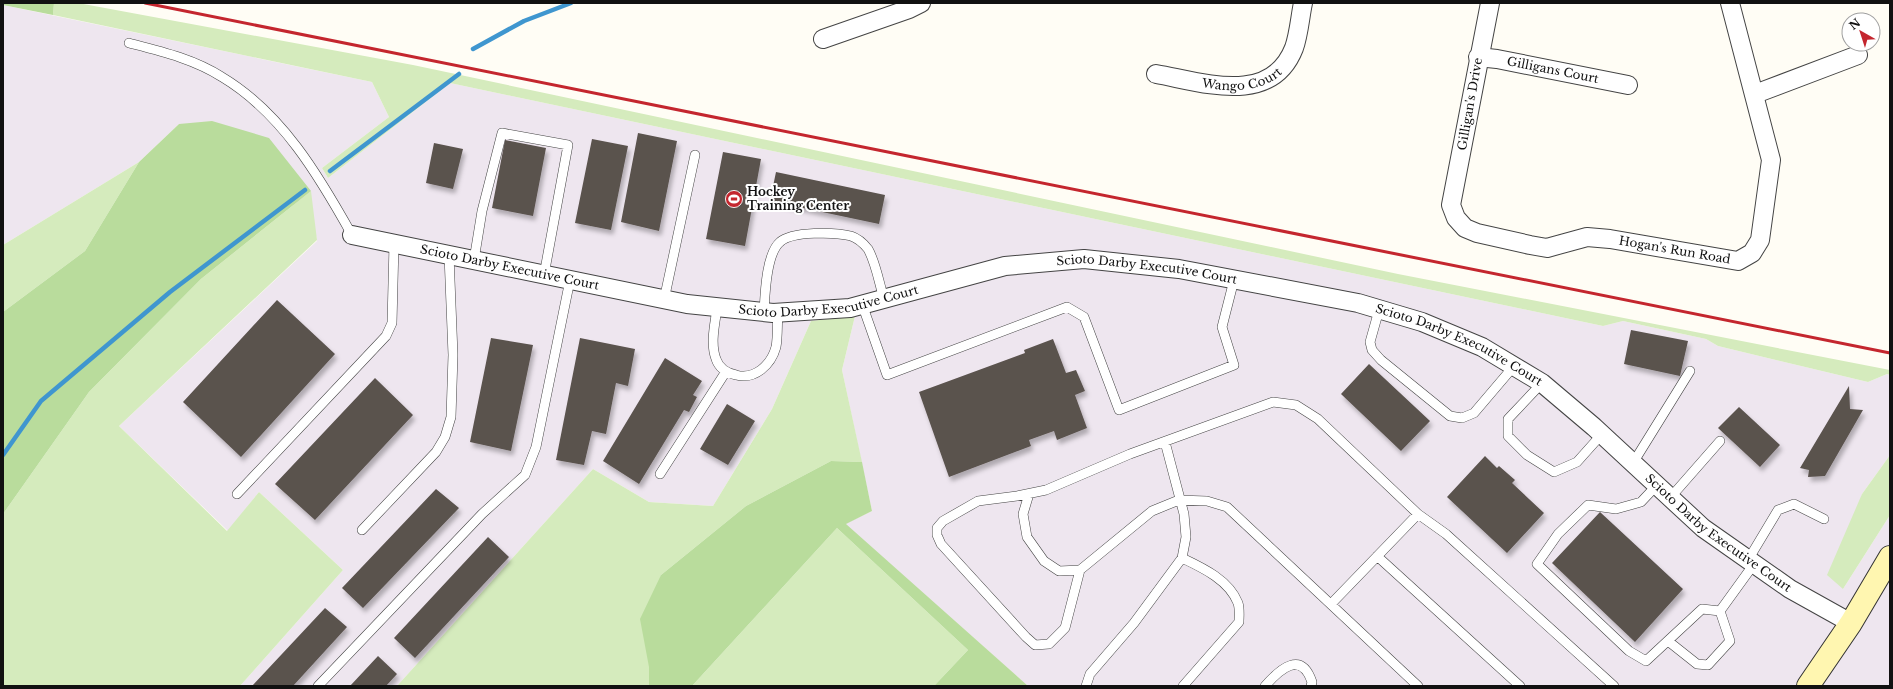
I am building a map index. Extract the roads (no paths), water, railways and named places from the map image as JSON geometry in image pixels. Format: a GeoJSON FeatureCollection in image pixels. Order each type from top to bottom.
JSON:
{"type":"FeatureCollection","features":[{"type":"Feature","properties":{"kind":"main road"},"geometry":{"type":"LineString","coordinates":[[1808,686],[1851,623],[1890,556]]}},
{"type":"Feature","properties":{"kind":"street"},"geometry":{"type":"LineString","coordinates":[[823,39],[909,9],[921,3]]}},
{"type":"Feature","properties":{"kind":"street","name":"Wango Court"},"geometry":{"type":"LineString","coordinates":[[1156,74],[1230,87],[1257,84],[1280,70],[1288,60],[1294,47],[1303,3]]}},
{"type":"Feature","properties":{"kind":"street","name":"Gilligan's Drive"},"geometry":{"type":"LineString","coordinates":[[1451,205],[1478,57],[1490,3]]}},
{"type":"Feature","properties":{"kind":"street","name":"Hogan's Run Road"},"geometry":{"type":"LineString","coordinates":[[1451,205],[1456,218],[1465,228],[1477,233],[1547,248],[1587,237],[1610,238],[1738,261],[1752,253],[1760,240],[1771,160],[1756,94],[1730,3]]}},
{"type":"Feature","properties":{"kind":"street"},"geometry":{"type":"LineString","coordinates":[[1756,94],[1858,55]]}},
{"type":"Feature","properties":{"kind":"street","name":"Gilligans Court"},"geometry":{"type":"LineString","coordinates":[[1478,57],[1497,59],[1628,85]]}},
{"type":"Feature","properties":{"kind":"street","name":"Scioto Darby Executive Court"},"geometry":{"type":"LineString","coordinates":[[352,235],[664,300],[717,308],[771,313],[850,308],[1005,266],[1084,259],[1179,270],[1358,304],[1422,322],[1482,348],[1542,383],[1602,434],[1703,528],[1790,590],[1851,623]]}},
{"type":"Feature","properties":{"kind":"lane"},"geometry":{"type":"LineString","coordinates":[[129,43],[177,56],[222,77],[258,103],[293,141],[334,203],[352,235]]}},
{"type":"Feature","properties":{"kind":"lane"},"geometry":{"type":"LineString","coordinates":[[474,260],[482,211],[502,133],[568,145],[544,275]]}},
{"type":"Feature","properties":{"kind":"lane"},"geometry":{"type":"LineString","coordinates":[[664,300],[695,155]]}},
{"type":"Feature","properties":{"kind":"lane"},"geometry":{"type":"LineString","coordinates":[[717,308],[713,346],[716,360],[725,373],[738,376],[753,375],[760,372],[768,362],[776,346],[766,282],[772,253],[779,242],[792,236],[811,233],[852,236],[860,241],[868,249],[884,299]]}},
{"type":"Feature","properties":{"kind":"lane"},"geometry":{"type":"LineString","coordinates":[[237,494],[386,336],[392,323],[394,244]]}},
{"type":"Feature","properties":{"kind":"lane"},"geometry":{"type":"LineString","coordinates":[[362,530],[436,452],[445,437],[451,417],[453,355],[449,255]]}},
{"type":"Feature","properties":{"kind":"lane"},"geometry":{"type":"LineString","coordinates":[[318,686],[482,514],[524,475],[536,447],[570,280]]}},
{"type":"Feature","properties":{"kind":"lane"},"geometry":{"type":"LineString","coordinates":[[862,304],[887,375],[1067,307],[1084,318],[1120,410],[1234,365],[1222,327],[1234,280]]}},
{"type":"Feature","properties":{"kind":"lane"},"geometry":{"type":"LineString","coordinates":[[1379,310],[1370,342],[1372,350],[1381,360],[1450,416],[1462,418],[1474,413],[1514,366]]}},
{"type":"Feature","properties":{"kind":"lane"},"geometry":{"type":"LineString","coordinates":[[1633,463],[1690,370]]}},
{"type":"Feature","properties":{"kind":"lane"},"geometry":{"type":"LineString","coordinates":[[660,474],[725,373]]}},
{"type":"Feature","properties":{"kind":"lane"},"geometry":{"type":"LineString","coordinates":[[1542,383],[1508,419],[1508,436],[1527,456],[1554,472],[1577,462],[1602,434]]}},
{"type":"Feature","properties":{"kind":"lane"},"geometry":{"type":"LineString","coordinates":[[1080,570],[1065,628],[1049,644],[1036,645],[1026,637],[941,544],[937,535],[937,528],[943,521],[978,501],[1029,494],[1046,490],[1164,442],[1273,402],[1296,405],[1318,418],[1418,514],[1446,534],[1614,686]]}},
{"type":"Feature","properties":{"kind":"lane"},"geometry":{"type":"LineString","coordinates":[[1670,498],[1720,441]]}},
{"type":"Feature","properties":{"kind":"lane"},"geometry":{"type":"LineString","coordinates":[[1086,686],[1090,674],[1134,623],[1182,558],[1186,537],[1184,514],[1164,442]]}},
{"type":"Feature","properties":{"kind":"lane"},"geometry":{"type":"LineString","coordinates":[[1657,485],[1641,502],[1616,509],[1588,505],[1558,534],[1537,564],[1629,651],[1646,661],[1702,609],[1720,611]]}},
{"type":"Feature","properties":{"kind":"lane"},"geometry":{"type":"LineString","coordinates":[[1029,494],[1022,514],[1027,537],[1044,561],[1059,572],[1080,570],[1152,511],[1179,500],[1207,501],[1227,507],[1418,686]]}},
{"type":"Feature","properties":{"kind":"lane"},"geometry":{"type":"LineString","coordinates":[[1720,611],[1751,562],[1778,510],[1794,504],[1824,519]]}},
{"type":"Feature","properties":{"kind":"lane"},"geometry":{"type":"LineString","coordinates":[[1331,604],[1418,514]]}},
{"type":"Feature","properties":{"kind":"lane"},"geometry":{"type":"LineString","coordinates":[[1377,556],[1520,686]]}},
{"type":"Feature","properties":{"kind":"lane"},"geometry":{"type":"LineString","coordinates":[[1182,558],[1207,570],[1228,587],[1238,604],[1239,622],[1183,686]]}},
{"type":"Feature","properties":{"kind":"lane"},"geometry":{"type":"LineString","coordinates":[[1668,641],[1697,664],[1708,665],[1730,641],[1720,611]]}},
{"type":"Feature","properties":{"kind":"lane"},"geometry":{"type":"LineString","coordinates":[[1265,686],[1290,664],[1299,665],[1308,671],[1312,682],[1311,686]]}},
{"type":"Feature","properties":{"kind":"waterway"},"geometry":{"type":"LineString","coordinates":[[473,49],[524,21],[571,3]]}},
{"type":"Feature","properties":{"kind":"waterway"},"geometry":{"type":"LineString","coordinates":[[330,171],[459,74]]}},
{"type":"Feature","properties":{"kind":"waterway"},"geometry":{"type":"LineString","coordinates":[[3,455],[41,401],[170,292],[305,190]]}},
{"type":"Feature","properties":{"kind":"railway"},"geometry":{"type":"LineString","coordinates":[[145,3],[1890,353]]}},
{"type":"Feature","properties":{"kind":"place","name":"Hockey Training Center"},"geometry":{"type":"Point","coordinates":[734,199]}}]}
